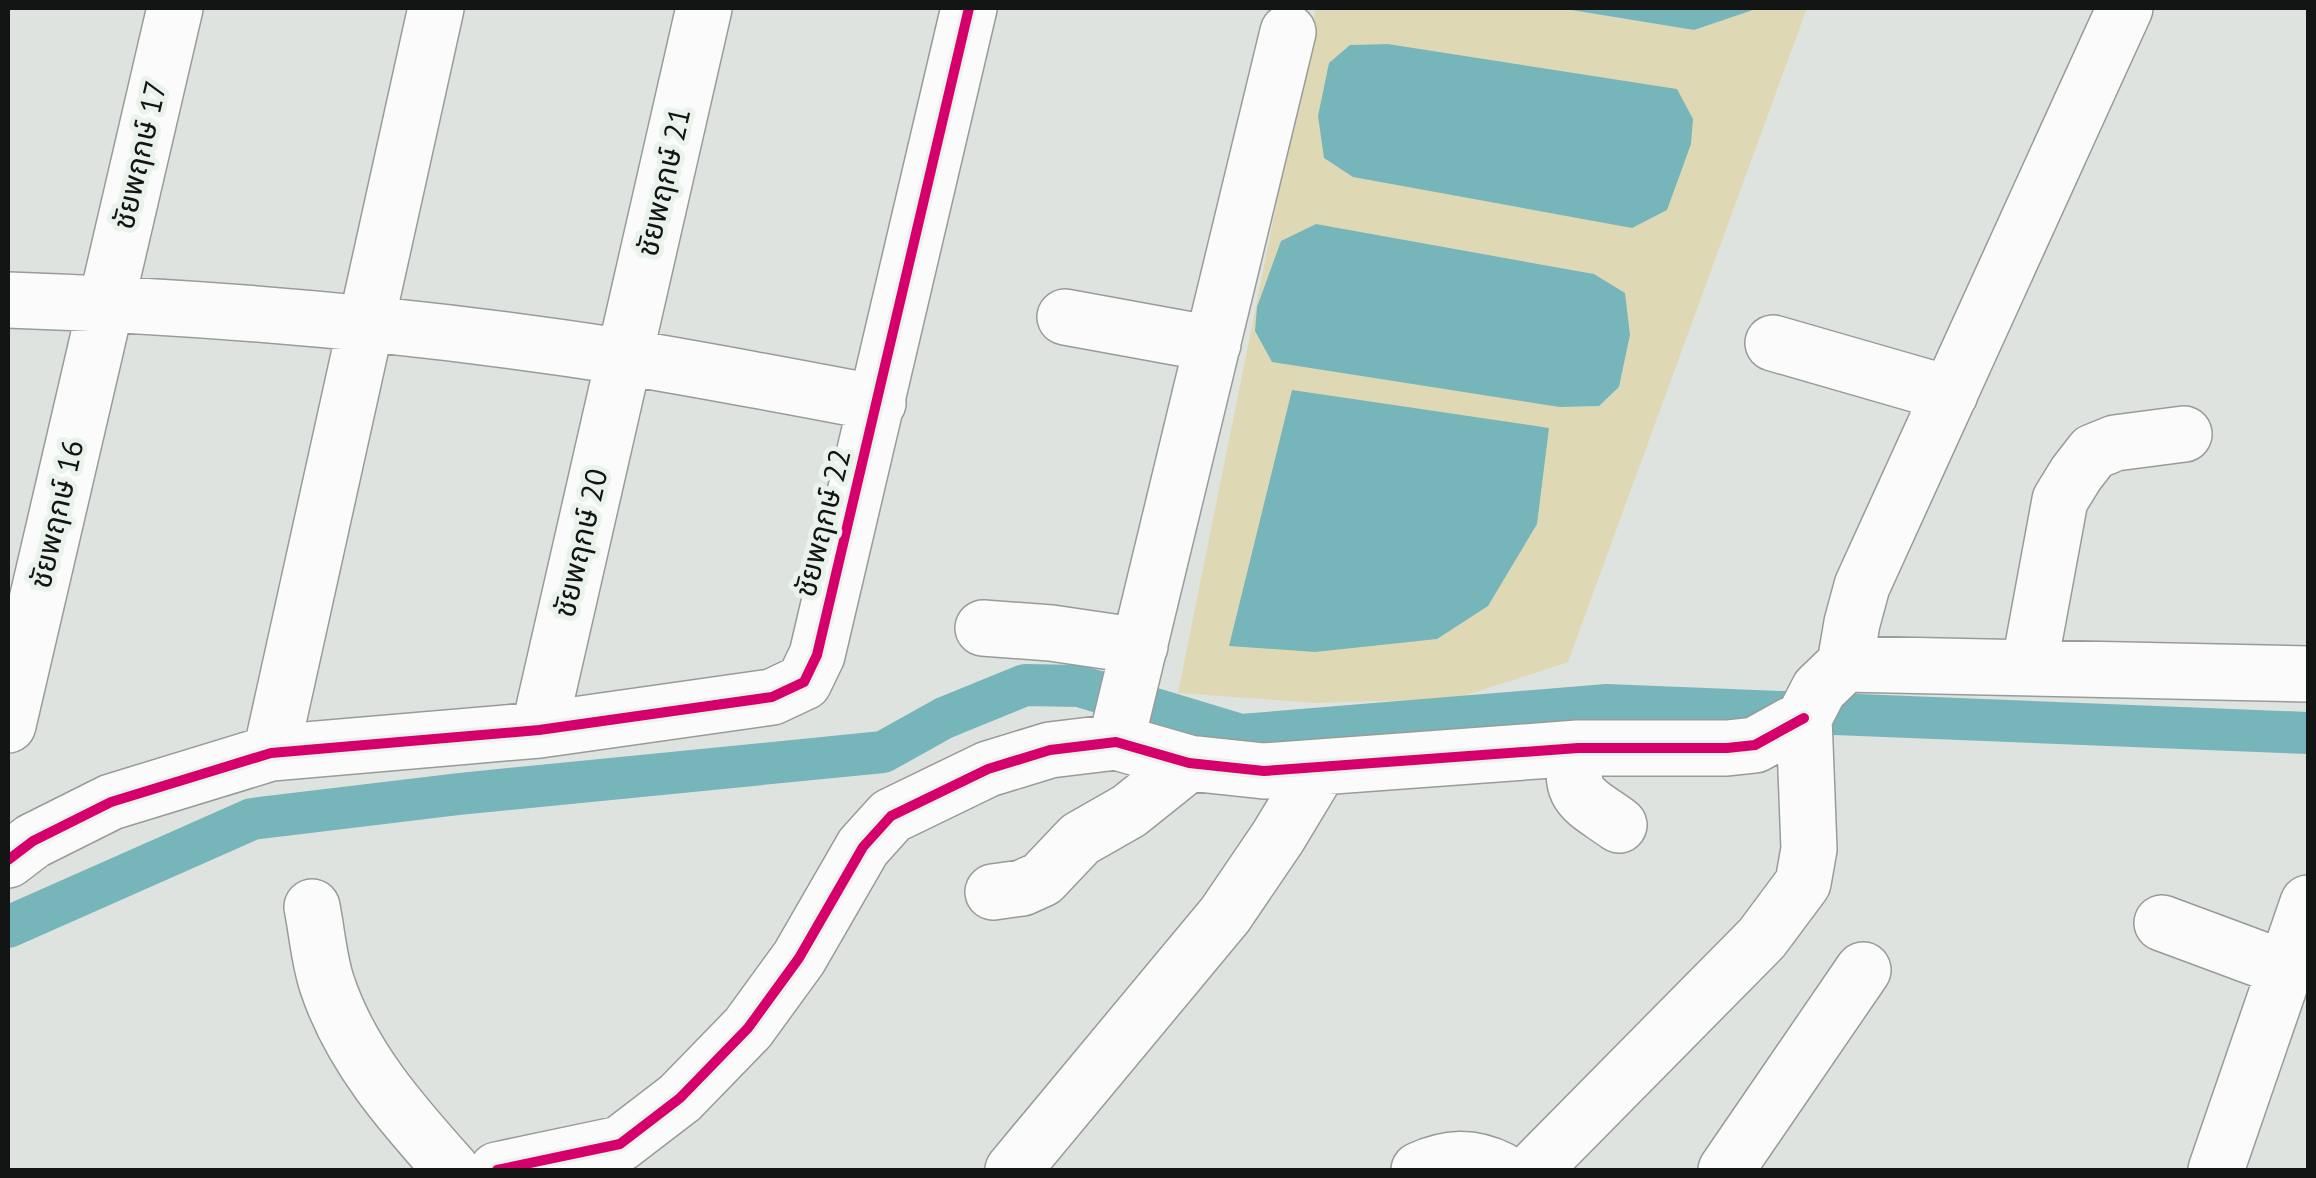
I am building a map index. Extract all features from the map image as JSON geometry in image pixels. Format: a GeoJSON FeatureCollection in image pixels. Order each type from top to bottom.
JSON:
{"type":"FeatureCollection","features":[{"type":"Feature","properties":{"kind":"street","name":"ชัยพฤกษ์ 17"},"geometry":{"type":"LineString","coordinates":[[106,303],[175,8]]}},
{"type":"Feature","properties":{"kind":"street"},"geometry":{"type":"LineString","coordinates":[[272,753],[436,8]]}},
{"type":"Feature","properties":{"kind":"street","name":"ชัยพฤกษ์ 21"},"geometry":{"type":"LineString","coordinates":[[624,357],[704,8]]}},
{"type":"Feature","properties":{"kind":"street","name":"ชัยพฤกษ์ 22"},"geometry":{"type":"LineString","coordinates":[[539,730],[772,697],[804,682],[817,655],[969,8]]}},
{"type":"Feature","properties":{"kind":"street"},"geometry":{"type":"LineString","coordinates":[[497,1170],[620,1144],[680,1098],[748,1028],[799,958],[863,847],[891,816],[988,769],[1050,750],[1116,742],[1189,763],[1264,771],[1578,748],[1755,746],[1804,718],[1820,690],[1845,664],[1862,586],[2125,8]]}},
{"type":"Feature","properties":{"kind":"street"},"geometry":{"type":"LineString","coordinates":[[1116,742],[1288,32]]}},
{"type":"Feature","properties":{"kind":"street"},"geometry":{"type":"LineString","coordinates":[[8,300],[106,303],[364,324],[624,357],[878,402]]}},
{"type":"Feature","properties":{"kind":"street","name":"ชัยพฤกษ์ 16"},"geometry":{"type":"LineString","coordinates":[[8,725],[106,303]]}},
{"type":"Feature","properties":{"kind":"street"},"geometry":{"type":"LineString","coordinates":[[1065,317],[1213,344]]}},
{"type":"Feature","properties":{"kind":"street"},"geometry":{"type":"LineString","coordinates":[[1774,343],[1950,394]]}},
{"type":"Feature","properties":{"kind":"street","name":"ชัยพฤกษ์ 20"},"geometry":{"type":"LineString","coordinates":[[539,730],[624,357]]}},
{"type":"Feature","properties":{"kind":"street"},"geometry":{"type":"LineString","coordinates":[[2029,668],[2060,500],[2076,474],[2093,452],[2115,443],[2184,434]]}},
{"type":"Feature","properties":{"kind":"street"},"geometry":{"type":"LineString","coordinates":[[982,628],[1032,630],[1140,646]]}},
{"type":"Feature","properties":{"kind":"street"},"geometry":{"type":"LineString","coordinates":[[1845,664],[2308,674]]}},
{"type":"Feature","properties":{"kind":"street"},"geometry":{"type":"LineString","coordinates":[[1533,1170],[1762,938],[1803,882],[1809,849],[1804,718]]}},
{"type":"Feature","properties":{"kind":"street"},"geometry":{"type":"LineString","coordinates":[[8,860],[33,841],[112,802],[272,753],[539,730]]}},
{"type":"Feature","properties":{"kind":"street"},"geometry":{"type":"LineString","coordinates":[[1578,748],[1572,772],[1574,784],[1582,797],[1619,826]]}},
{"type":"Feature","properties":{"kind":"street"},"geometry":{"type":"LineString","coordinates":[[993,892],[1022,888],[1042,879],[1080,840],[1129,811],[1189,763]]}},
{"type":"Feature","properties":{"kind":"street"},"geometry":{"type":"LineString","coordinates":[[1013,1170],[1224,915],[1319,769]]}},
{"type":"Feature","properties":{"kind":"street"},"geometry":{"type":"LineString","coordinates":[[2233,1166],[2286,969],[2308,903]]}},
{"type":"Feature","properties":{"kind":"street"},"geometry":{"type":"LineString","coordinates":[[312,907],[327,983],[361,1059],[399,1111],[452,1170]]}},
{"type":"Feature","properties":{"kind":"street"},"geometry":{"type":"LineString","coordinates":[[2162,923],[2286,969]]}},
{"type":"Feature","properties":{"kind":"street"},"geometry":{"type":"LineString","coordinates":[[1726,1170],[1864,970]]}},
{"type":"Feature","properties":{"kind":"street"},"geometry":{"type":"LineString","coordinates":[[1419,1170],[1440,1161],[1465,1158],[1501,1170]]}},
{"type":"Feature","properties":{"kind":"shaded area"},"geometry":{"type":"Polygon","coordinates":[[[1316,8],[1559,8],[1694,30],[1759,8],[1807,8],[1568,662],[1455,699],[1315,703],[1178,693],[1316,8]],[[1388,44],[1350,45],[1676,89],[1388,44]],[[1316,224],[1599,406],[1619,387],[1630,335],[1624,293],[1594,274],[1316,224]]]}},
{"type":"Feature","properties":{"kind":"water"},"geometry":{"type":"Polygon","coordinates":[[[1559,8],[1759,8],[1694,30],[1559,8]]]}},
{"type":"Feature","properties":{"kind":"water"},"geometry":{"type":"Polygon","coordinates":[[[1388,44],[1677,89],[1693,119],[1691,144],[1667,210],[1632,228],[1353,177],[1324,158],[1318,116],[1329,63],[1350,45],[1388,44]]]}},
{"type":"Feature","properties":{"kind":"water"},"geometry":{"type":"Polygon","coordinates":[[[1316,224],[1594,274],[1625,293],[1630,335],[1619,387],[1599,406],[1560,407],[1272,362],[1255,331],[1257,307],[1281,241],[1316,224]]]}},
{"type":"Feature","properties":{"kind":"water"},"geometry":{"type":"Polygon","coordinates":[[[1292,390],[1549,428],[1537,524],[1488,606],[1437,639],[1315,652],[1229,646],[1292,390]]]}},
{"type":"Feature","properties":{"kind":"waterway"},"geometry":{"type":"LineString","coordinates":[[8,927],[252,819],[459,794],[883,752],[944,718],[1025,685],[1079,686],[1241,735],[1607,705],[2308,733]]}},
{"type":"Feature","properties":{"kind":"cycle path"},"geometry":{"type":"LineString","coordinates":[[8,860],[33,841],[111,802],[271,753],[539,730],[772,697],[804,682],[817,655],[969,8]]}},
{"type":"Feature","properties":{"kind":"cycle path"},"geometry":{"type":"LineString","coordinates":[[497,1170],[620,1144],[680,1098],[748,1028],[799,958],[863,847],[891,816],[988,769],[1050,750],[1116,742],[1189,763],[1264,771],[1578,748],[1727,748],[1755,745],[1804,718]]}}]}
